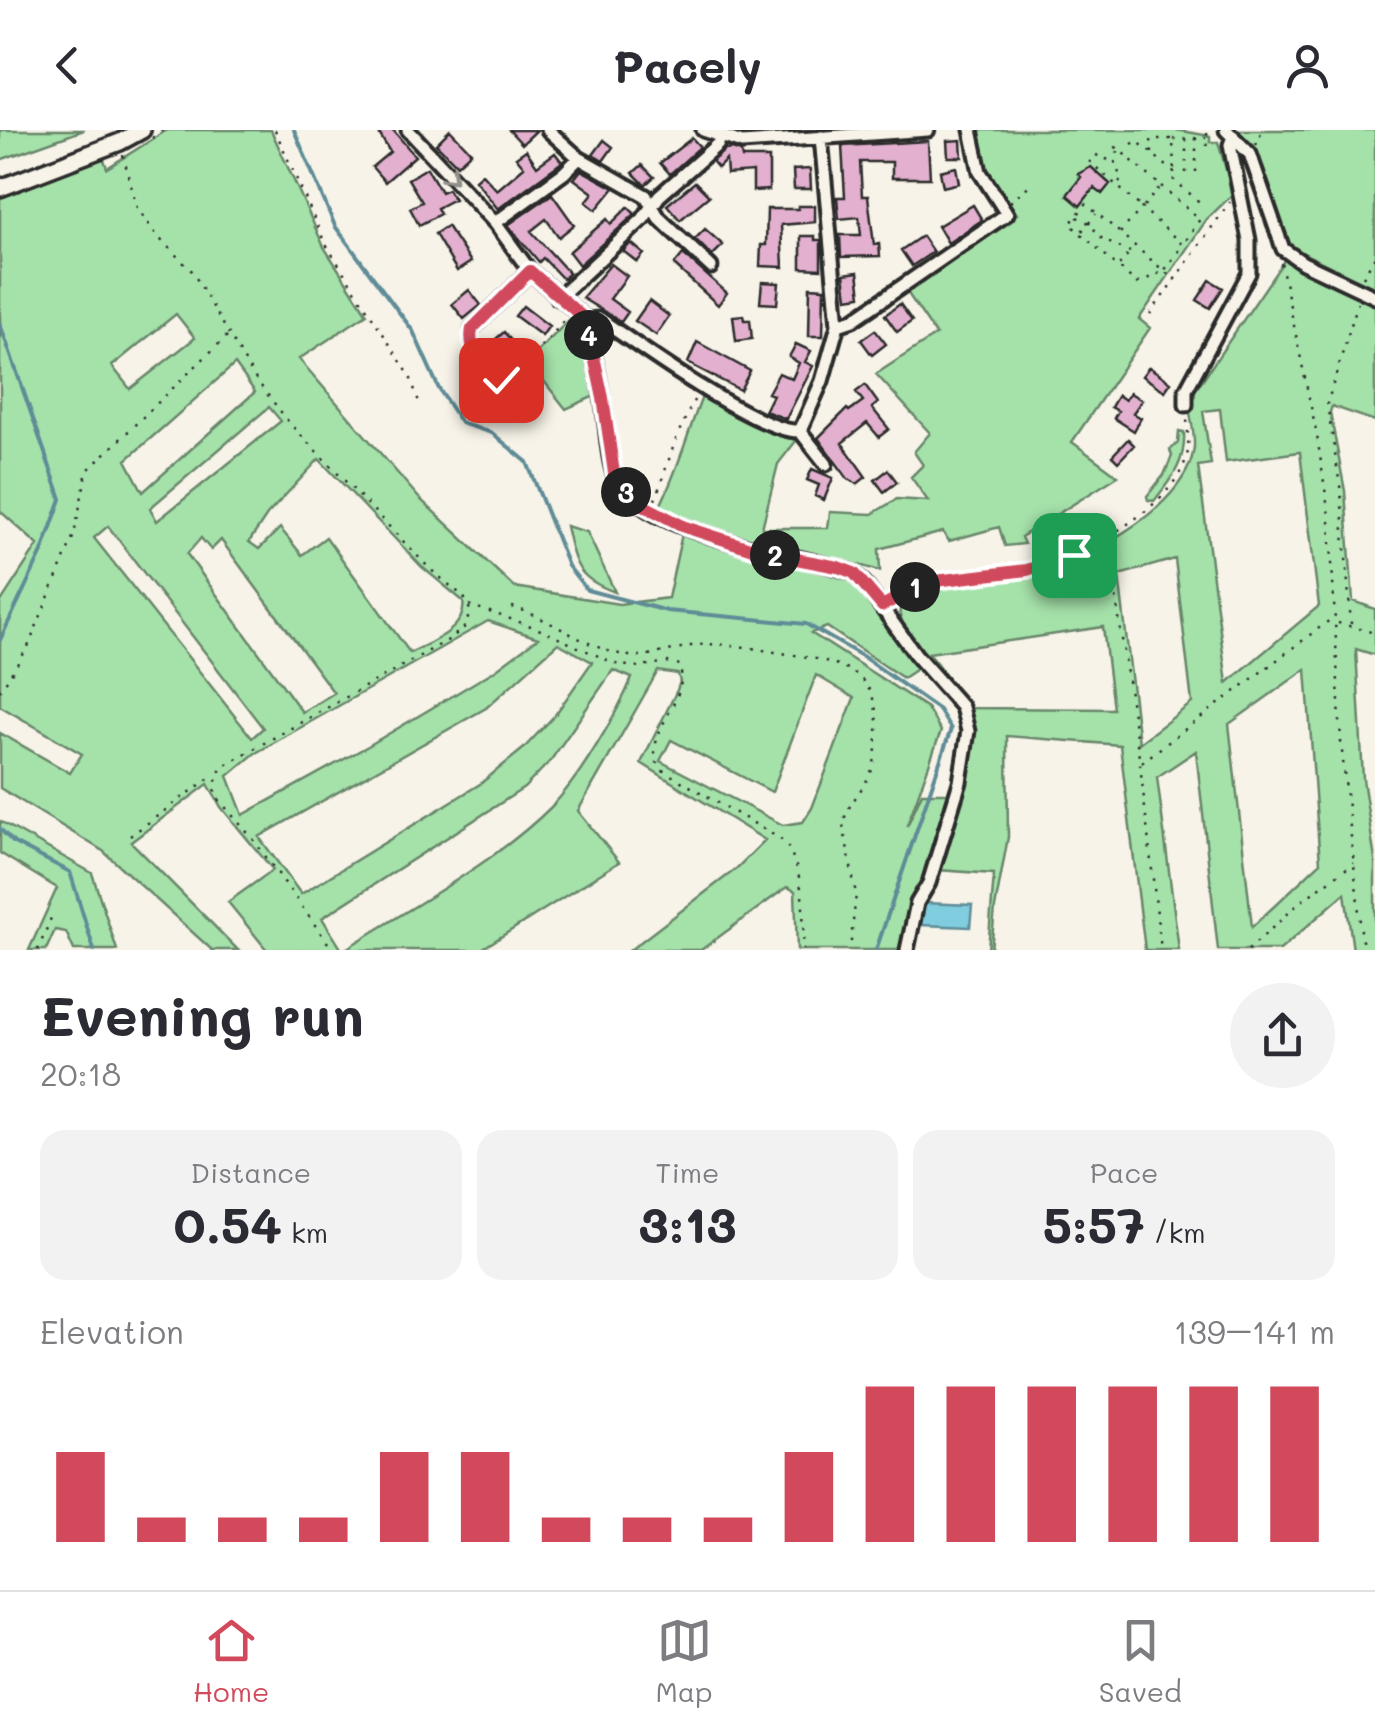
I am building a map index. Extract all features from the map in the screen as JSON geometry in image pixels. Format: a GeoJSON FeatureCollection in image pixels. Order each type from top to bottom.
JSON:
{"type":"FeatureCollection","features":[{"type":"Feature","properties":{"kind":"main road"},"geometry":{"type":"LineString","coordinates":[[0,188],[142,130]]}},
{"type":"Feature","properties":{"kind":"street"},"geometry":{"type":"LineString","coordinates":[[408,130],[495,223],[530,271],[586,320],[614,473],[622,489],[635,501],[685,527],[765,553],[854,573],[916,656],[962,707],[968,731],[960,782],[929,884],[916,903],[907,950]]}},
{"type":"Feature","properties":{"kind":"street"},"geometry":{"type":"LineString","coordinates":[[548,130],[579,158],[646,196],[659,218],[712,267]]}},
{"type":"Feature","properties":{"kind":"street"},"geometry":{"type":"LineString","coordinates":[[702,130],[742,143],[928,130]]}},
{"type":"Feature","properties":{"kind":"street"},"geometry":{"type":"LineString","coordinates":[[838,325],[853,320],[1008,214],[980,172],[971,130]]}},
{"type":"Feature","properties":{"kind":"street"},"geometry":{"type":"LineString","coordinates":[[1230,133],[1250,154],[1282,249],[1302,263],[1375,297]]}},
{"type":"Feature","properties":{"kind":"street"},"geometry":{"type":"LineString","coordinates":[[1186,405],[1186,390],[1248,274],[1251,258],[1230,133]]}},
{"type":"Feature","properties":{"kind":"street"},"geometry":{"type":"LineString","coordinates":[[800,431],[822,381],[838,325],[828,135]]}},
{"type":"Feature","properties":{"kind":"street"},"geometry":{"type":"LineString","coordinates":[[558,298],[720,138]]}},
{"type":"Feature","properties":{"kind":"street"},"geometry":{"type":"LineString","coordinates":[[495,223],[579,158]]}},
{"type":"Feature","properties":{"kind":"street"},"geometry":{"type":"LineString","coordinates":[[472,329],[530,271]]}},
{"type":"Feature","properties":{"kind":"street"},"geometry":{"type":"LineString","coordinates":[[586,320],[600,319],[705,389],[770,424],[800,431],[826,464]]}},
{"type":"Feature","properties":{"kind":"path"},"geometry":{"type":"LineString","coordinates":[[274,130],[325,243],[410,376],[420,405]]}},
{"type":"Feature","properties":{"kind":"path"},"geometry":{"type":"LineString","coordinates":[[1207,130],[1207,146]]}},
{"type":"Feature","properties":{"kind":"path"},"geometry":{"type":"LineString","coordinates":[[1250,154],[1262,130]]}},
{"type":"Feature","properties":{"kind":"path"},"geometry":{"type":"LineString","coordinates":[[1173,176],[1174,138]]}},
{"type":"Feature","properties":{"kind":"path"},"geometry":{"type":"LineString","coordinates":[[1196,138],[1196,177]]}},
{"type":"Feature","properties":{"kind":"path"},"geometry":{"type":"LineString","coordinates":[[1152,153],[1151,140],[1206,138]]}},
{"type":"Feature","properties":{"kind":"path"},"geometry":{"type":"LineString","coordinates":[[1186,139],[1186,177]]}},
{"type":"Feature","properties":{"kind":"path"},"geometry":{"type":"LineString","coordinates":[[1132,144],[1135,140],[1152,153],[1204,206]]}},
{"type":"Feature","properties":{"kind":"path"},"geometry":{"type":"LineString","coordinates":[[1118,186],[1121,179],[1115,162],[1121,141]]}},
{"type":"Feature","properties":{"kind":"path"},"geometry":{"type":"LineString","coordinates":[[120,142],[137,208],[158,237],[192,271],[254,377],[290,425],[430,569],[464,597],[470,610],[466,626],[450,640],[225,765],[216,780],[214,787],[220,801],[333,950]]}},
{"type":"Feature","properties":{"kind":"path"},"geometry":{"type":"LineString","coordinates":[[1118,149],[1200,219],[1164,271],[1139,285],[1070,224],[1086,204],[1136,246],[1164,271],[1175,280]]}},
{"type":"Feature","properties":{"kind":"path"},"geometry":{"type":"LineString","coordinates":[[1096,155],[1115,162]]}},
{"type":"Feature","properties":{"kind":"path"},"geometry":{"type":"LineString","coordinates":[[1090,161],[1183,245]]}},
{"type":"Feature","properties":{"kind":"path"},"geometry":{"type":"LineString","coordinates":[[1005,206],[1033,182]]}},
{"type":"Feature","properties":{"kind":"path"},"geometry":{"type":"LineString","coordinates":[[1120,233],[1161,186]]}},
{"type":"Feature","properties":{"kind":"path"},"geometry":{"type":"LineString","coordinates":[[1176,198],[1184,189]]}},
{"type":"Feature","properties":{"kind":"path"},"geometry":{"type":"LineString","coordinates":[[1150,314],[1228,204],[1240,197]]}},
{"type":"Feature","properties":{"kind":"path"},"geometry":{"type":"LineString","coordinates":[[1080,233],[1096,213]]}},
{"type":"Feature","properties":{"kind":"path"},"geometry":{"type":"LineString","coordinates":[[1076,217],[1089,222],[1103,240],[1130,252]]}},
{"type":"Feature","properties":{"kind":"path"},"geometry":{"type":"LineString","coordinates":[[1097,248],[1103,240]]}},
{"type":"Feature","properties":{"kind":"path"},"geometry":{"type":"LineString","coordinates":[[1118,266],[1136,246]]}},
{"type":"Feature","properties":{"kind":"path"},"geometry":{"type":"LineString","coordinates":[[1351,624],[1341,492],[1327,404],[1360,288],[1375,256]]}},
{"type":"Feature","properties":{"kind":"path"},"geometry":{"type":"LineString","coordinates":[[1281,262],[1330,522],[1341,742],[1364,950]]}},
{"type":"Feature","properties":{"kind":"path"},"geometry":{"type":"LineString","coordinates":[[472,329],[474,351],[490,376],[501,380],[546,342],[562,322]]}},
{"type":"Feature","properties":{"kind":"path"},"geometry":{"type":"LineString","coordinates":[[0,691],[28,647],[74,535],[87,471],[228,334]]}},
{"type":"Feature","properties":{"kind":"path"},"geometry":{"type":"LineString","coordinates":[[651,510],[690,407],[705,389]]}},
{"type":"Feature","properties":{"kind":"path"},"geometry":{"type":"LineString","coordinates":[[882,606],[927,582],[1050,564],[1074,555],[1152,506],[1180,475],[1188,445],[1186,405]]}},
{"type":"Feature","properties":{"kind":"path"},"geometry":{"type":"LineString","coordinates":[[1107,535],[1140,764],[1160,950]]}},
{"type":"Feature","properties":{"kind":"path"},"geometry":{"type":"LineString","coordinates":[[467,605],[474,604],[534,627],[616,664],[680,665],[681,689],[657,742],[656,762],[664,771],[784,841],[794,855],[800,876],[803,950]]}},
{"type":"Feature","properties":{"kind":"path"},"geometry":{"type":"LineString","coordinates":[[512,607],[582,641],[627,656],[701,644],[731,646],[822,659],[862,678],[872,692],[876,752],[873,770],[843,824],[856,894],[850,950]]}},
{"type":"Feature","properties":{"kind":"path"},"geometry":{"type":"LineString","coordinates":[[1140,764],[1336,615]]}},
{"type":"Feature","properties":{"kind":"path"},"geometry":{"type":"LineString","coordinates":[[1336,622],[1375,633]]}},
{"type":"Feature","properties":{"kind":"path"},"geometry":{"type":"LineString","coordinates":[[130,836],[208,779],[216,780]]}},
{"type":"Feature","properties":{"kind":"path"},"geometry":{"type":"LineString","coordinates":[[1248,950],[1304,899],[1354,863]]}},
{"type":"Feature","properties":{"kind":"path"},"geometry":{"type":"LineString","coordinates":[[38,950],[51,918]]}},
{"type":"Feature","properties":{"kind":"green space"},"geometry":{"type":"Polygon","coordinates":[[[0,130],[84,130],[0,160],[0,130]]]}},
{"type":"Feature","properties":{"kind":"green space"},"geometry":{"type":"Polygon","coordinates":[[[167,130],[271,130],[324,247],[367,314],[299,359],[419,498],[514,587],[619,604],[668,598],[683,529],[852,576],[863,585],[921,666],[903,678],[827,627],[811,633],[927,708],[941,731],[907,826],[922,793],[948,793],[900,950],[797,950],[795,891],[787,887],[701,950],[630,950],[736,869],[765,840],[641,763],[677,690],[678,674],[658,671],[578,811],[619,862],[480,950],[344,950],[479,865],[551,807],[596,746],[632,678],[613,670],[551,760],[524,788],[322,918],[342,950],[267,950],[228,902],[273,870],[221,807],[208,784],[131,842],[238,950],[212,950],[103,851],[0,788],[0,733],[70,773],[82,754],[0,706],[0,603],[38,545],[0,511],[0,197],[103,157],[107,168],[167,130]],[[176,314],[112,366],[130,389],[195,338],[176,314]],[[235,364],[126,460],[143,492],[255,392],[235,364]],[[269,407],[150,508],[157,521],[281,421],[269,407]],[[319,459],[267,515],[249,542],[259,549],[280,528],[302,555],[326,537],[410,653],[454,627],[463,611],[463,601],[422,567],[319,459]],[[108,526],[94,538],[252,738],[263,728],[108,526]],[[201,538],[187,554],[302,712],[334,693],[221,540],[211,550],[201,538]],[[488,621],[254,754],[228,776],[243,815],[494,671],[538,638],[488,621]],[[558,643],[486,708],[259,837],[301,894],[480,784],[523,749],[555,715],[592,662],[558,643]],[[816,675],[772,792],[671,740],[660,761],[783,825],[803,822],[854,698],[816,675]]]}},
{"type":"Feature","properties":{"kind":"green space"},"geometry":{"type":"Polygon","coordinates":[[[976,130],[1176,130],[1210,136],[1210,142],[1218,142],[1233,194],[1207,219],[1139,319],[1150,328],[1072,442],[1118,476],[1021,537],[1024,544],[1005,546],[999,527],[949,541],[943,532],[879,549],[880,571],[859,565],[857,571],[756,546],[658,510],[704,392],[796,441],[778,464],[762,528],[828,528],[830,512],[872,514],[897,499],[928,501],[911,477],[923,465],[914,452],[930,433],[876,374],[936,335],[905,289],[1017,214],[985,165],[976,130]]]}},
{"type":"Feature","properties":{"kind":"green space"},"geometry":{"type":"Polygon","coordinates":[[[1234,130],[1375,130],[1375,421],[1332,406],[1330,412],[1345,491],[1353,601],[1375,609],[1375,655],[1356,649],[1363,779],[1375,860],[1375,950],[1353,950],[1345,893],[1280,950],[1218,950],[1196,751],[1157,777],[1179,950],[1145,950],[1120,745],[1007,736],[1008,837],[988,950],[994,874],[938,870],[965,787],[971,722],[956,692],[907,636],[899,604],[932,585],[1016,577],[1066,562],[1123,533],[1149,514],[1187,471],[1194,447],[1188,401],[1285,259],[1368,300],[1371,286],[1291,247],[1263,166],[1234,130]],[[1220,409],[1203,411],[1211,464],[1198,466],[1227,683],[1319,606],[1300,452],[1226,462],[1220,409]],[[1175,559],[1119,575],[1139,743],[1192,703],[1175,559]],[[1103,627],[929,653],[970,708],[1113,709],[1103,627]],[[1306,669],[1229,724],[1252,927],[1320,863],[1306,669]]]}},
{"type":"Feature","properties":{"kind":"green space"},"geometry":{"type":"Polygon","coordinates":[[[569,320],[581,321],[599,394],[566,409],[528,361],[569,320]]]}},
{"type":"Feature","properties":{"kind":"green space"},"geometry":{"type":"Polygon","coordinates":[[[1179,431],[1184,432],[1184,443],[1176,469],[1154,501],[1148,500],[1164,475],[1179,431]]]}},
{"type":"Feature","properties":{"kind":"green space"},"geometry":{"type":"Polygon","coordinates":[[[566,526],[587,532],[615,592],[592,581],[579,568],[566,526]]]}},
{"type":"Feature","properties":{"kind":"green space"},"geometry":{"type":"Polygon","coordinates":[[[0,821],[92,873],[117,950],[74,950],[66,932],[55,930],[46,950],[29,950],[57,888],[0,853],[0,821]]]}},
{"type":"Feature","properties":{"kind":"water"},"geometry":{"type":"Polygon","coordinates":[[[923,903],[972,905],[970,927],[921,925],[923,903]]]}},
{"type":"Feature","properties":{"kind":"building"},"geometry":{"type":"Polygon","coordinates":[[[377,130],[393,130],[415,156],[385,182],[372,167],[390,152],[377,130]]]}},
{"type":"Feature","properties":{"kind":"building"},"geometry":{"type":"Polygon","coordinates":[[[450,130],[471,152],[457,165],[436,144],[450,130]]]}},
{"type":"Feature","properties":{"kind":"building"},"geometry":{"type":"Polygon","coordinates":[[[509,130],[537,130],[522,144],[509,130]]]}},
{"type":"Feature","properties":{"kind":"building"},"geometry":{"type":"Polygon","coordinates":[[[692,138],[700,147],[670,174],[660,163],[692,138]]]}},
{"type":"Feature","properties":{"kind":"building"},"geometry":{"type":"Polygon","coordinates":[[[604,140],[613,147],[603,161],[593,155],[604,140]]]}},
{"type":"Feature","properties":{"kind":"building"},"geometry":{"type":"Polygon","coordinates":[[[961,140],[962,157],[948,157],[947,141],[961,140]]]}},
{"type":"Feature","properties":{"kind":"building"},"geometry":{"type":"Polygon","coordinates":[[[928,141],[930,178],[892,178],[892,162],[860,162],[862,196],[868,196],[874,245],[879,244],[880,256],[841,257],[840,235],[861,235],[859,217],[839,219],[837,197],[845,197],[842,146],[928,141]]]}},
{"type":"Feature","properties":{"kind":"building"},"geometry":{"type":"Polygon","coordinates":[[[731,149],[741,152],[742,158],[769,158],[769,190],[753,191],[753,172],[727,174],[726,160],[718,168],[712,161],[731,149]]]}},
{"type":"Feature","properties":{"kind":"building"},"geometry":{"type":"Polygon","coordinates":[[[526,150],[537,166],[555,153],[562,162],[498,209],[475,180],[482,174],[497,190],[524,167],[516,157],[526,150]]]}},
{"type":"Feature","properties":{"kind":"building"},"geometry":{"type":"Polygon","coordinates":[[[642,165],[654,177],[645,185],[633,173],[642,165]]]}},
{"type":"Feature","properties":{"kind":"building"},"geometry":{"type":"Polygon","coordinates":[[[956,167],[959,183],[943,187],[940,171],[956,167]]]}},
{"type":"Feature","properties":{"kind":"building"},"geometry":{"type":"Polygon","coordinates":[[[1091,167],[1110,184],[1102,194],[1094,188],[1080,206],[1067,195],[1081,177],[1078,174],[1091,167]]]}},
{"type":"Feature","properties":{"kind":"building"},"geometry":{"type":"Polygon","coordinates":[[[427,168],[441,192],[448,189],[454,199],[437,208],[440,214],[419,225],[410,208],[422,202],[408,179],[427,168]]]}},
{"type":"Feature","properties":{"kind":"building"},"geometry":{"type":"Polygon","coordinates":[[[810,169],[811,189],[794,189],[793,170],[810,169]]]}},
{"type":"Feature","properties":{"kind":"building"},"geometry":{"type":"Polygon","coordinates":[[[581,170],[614,188],[596,210],[586,202],[593,193],[574,179],[581,170]]]}},
{"type":"Feature","properties":{"kind":"building"},"geometry":{"type":"Polygon","coordinates":[[[695,182],[709,196],[680,220],[667,205],[695,182]]]}},
{"type":"Feature","properties":{"kind":"building"},"geometry":{"type":"Polygon","coordinates":[[[552,194],[574,225],[559,237],[546,219],[531,231],[569,273],[563,279],[543,258],[539,262],[508,225],[552,194]]]}},
{"type":"Feature","properties":{"kind":"building"},"geometry":{"type":"Polygon","coordinates":[[[973,205],[982,220],[948,243],[938,226],[973,205]]]}},
{"type":"Feature","properties":{"kind":"building"},"geometry":{"type":"Polygon","coordinates":[[[815,206],[815,222],[781,225],[783,267],[760,266],[761,245],[766,245],[767,209],[815,206]]]}},
{"type":"Feature","properties":{"kind":"building"},"geometry":{"type":"Polygon","coordinates":[[[628,207],[635,214],[579,265],[569,252],[607,219],[611,224],[628,207]]]}},
{"type":"Feature","properties":{"kind":"building"},"geometry":{"type":"Polygon","coordinates":[[[447,226],[471,262],[457,271],[435,234],[447,226]]]}},
{"type":"Feature","properties":{"kind":"building"},"geometry":{"type":"Polygon","coordinates":[[[705,229],[723,245],[712,256],[695,239],[705,229]]]}},
{"type":"Feature","properties":{"kind":"building"},"geometry":{"type":"Polygon","coordinates":[[[801,236],[821,240],[821,269],[801,268],[801,236]]]}},
{"type":"Feature","properties":{"kind":"building"},"geometry":{"type":"Polygon","coordinates":[[[922,236],[933,252],[912,266],[901,250],[922,236]]]}},
{"type":"Feature","properties":{"kind":"building"},"geometry":{"type":"Polygon","coordinates":[[[631,243],[644,254],[637,262],[623,251],[631,243]]]}},
{"type":"Feature","properties":{"kind":"building"},"geometry":{"type":"Polygon","coordinates":[[[683,254],[727,293],[718,305],[674,265],[683,254]]]}},
{"type":"Feature","properties":{"kind":"building"},"geometry":{"type":"Polygon","coordinates":[[[611,264],[627,276],[610,299],[628,312],[621,322],[582,298],[611,264]]]}},
{"type":"Feature","properties":{"kind":"building"},"geometry":{"type":"Polygon","coordinates":[[[858,272],[861,296],[847,298],[844,274],[858,272]]]}},
{"type":"Feature","properties":{"kind":"building"},"geometry":{"type":"Polygon","coordinates":[[[1210,280],[1223,288],[1210,308],[1197,300],[1210,280]]]}},
{"type":"Feature","properties":{"kind":"building"},"geometry":{"type":"Polygon","coordinates":[[[762,282],[779,283],[777,304],[760,303],[762,282]]]}},
{"type":"Feature","properties":{"kind":"building"},"geometry":{"type":"Polygon","coordinates":[[[810,287],[824,288],[823,336],[809,336],[810,287]]]}},
{"type":"Feature","properties":{"kind":"building"},"geometry":{"type":"Polygon","coordinates":[[[469,290],[481,305],[464,319],[452,304],[469,290]]]}},
{"type":"Feature","properties":{"kind":"building"},"geometry":{"type":"Polygon","coordinates":[[[649,301],[669,316],[656,335],[635,321],[649,301]]]}},
{"type":"Feature","properties":{"kind":"building"},"geometry":{"type":"Polygon","coordinates":[[[900,304],[912,321],[897,332],[885,315],[900,304]]]}},
{"type":"Feature","properties":{"kind":"building"},"geometry":{"type":"Polygon","coordinates":[[[523,306],[549,326],[542,336],[515,316],[523,306]]]}},
{"type":"Feature","properties":{"kind":"building"},"geometry":{"type":"Polygon","coordinates":[[[743,315],[744,320],[750,320],[752,339],[736,341],[733,316],[743,315]]]}},
{"type":"Feature","properties":{"kind":"building"},"geometry":{"type":"Polygon","coordinates":[[[875,330],[886,344],[872,355],[861,340],[875,330]]]}},
{"type":"Feature","properties":{"kind":"building"},"geometry":{"type":"Polygon","coordinates":[[[504,332],[520,351],[505,364],[489,345],[504,332]]]}},
{"type":"Feature","properties":{"kind":"building"},"geometry":{"type":"Polygon","coordinates":[[[697,342],[750,371],[740,390],[688,363],[697,342]]]}},
{"type":"Feature","properties":{"kind":"building"},"geometry":{"type":"Polygon","coordinates":[[[796,344],[811,351],[805,362],[813,366],[786,419],[765,411],[773,395],[768,393],[779,373],[792,379],[799,363],[789,357],[796,344]]]}},
{"type":"Feature","properties":{"kind":"building"},"geometry":{"type":"Polygon","coordinates":[[[1149,367],[1171,382],[1165,391],[1142,376],[1149,367]]]}},
{"type":"Feature","properties":{"kind":"building"},"geometry":{"type":"Polygon","coordinates":[[[865,385],[878,403],[872,408],[889,429],[879,437],[867,423],[842,443],[866,477],[857,484],[848,479],[818,438],[847,409],[863,401],[856,392],[865,385]]]}},
{"type":"Feature","properties":{"kind":"building"},"geometry":{"type":"Polygon","coordinates":[[[1130,393],[1142,400],[1133,413],[1141,418],[1134,431],[1114,418],[1118,411],[1111,407],[1118,395],[1125,400],[1130,393]]]}},
{"type":"Feature","properties":{"kind":"building"},"geometry":{"type":"Polygon","coordinates":[[[1128,439],[1134,445],[1118,462],[1112,456],[1128,439]]]}},
{"type":"Feature","properties":{"kind":"building"},"geometry":{"type":"Polygon","coordinates":[[[812,469],[833,478],[824,500],[815,496],[819,485],[807,480],[812,469]]]}},
{"type":"Feature","properties":{"kind":"building"},"geometry":{"type":"Polygon","coordinates":[[[888,470],[897,482],[884,492],[875,480],[888,470]]]}},
{"type":"Feature","properties":{"kind":"waterway"},"geometry":{"type":"LineString","coordinates":[[294,130],[335,226],[413,331],[439,389],[461,423],[492,433],[527,462],[568,566],[587,590],[667,611],[806,624],[862,656],[939,710],[951,729],[876,950]]}},
{"type":"Feature","properties":{"kind":"waterway"},"geometry":{"type":"LineString","coordinates":[[0,324],[61,499],[42,552],[0,640]]}},
{"type":"Feature","properties":{"kind":"waterway"},"geometry":{"type":"LineString","coordinates":[[0,829],[14,843],[70,872],[94,950]]}},
{"type":"Feature","properties":{"kind":"route"},"geometry":{"type":"LineString","coordinates":[[501,380],[490,376],[474,351],[472,329],[530,271],[586,320],[614,473],[622,489],[635,501],[685,527],[765,553],[854,573],[882,606],[927,582],[1027,570],[1074,555]]}}]}
